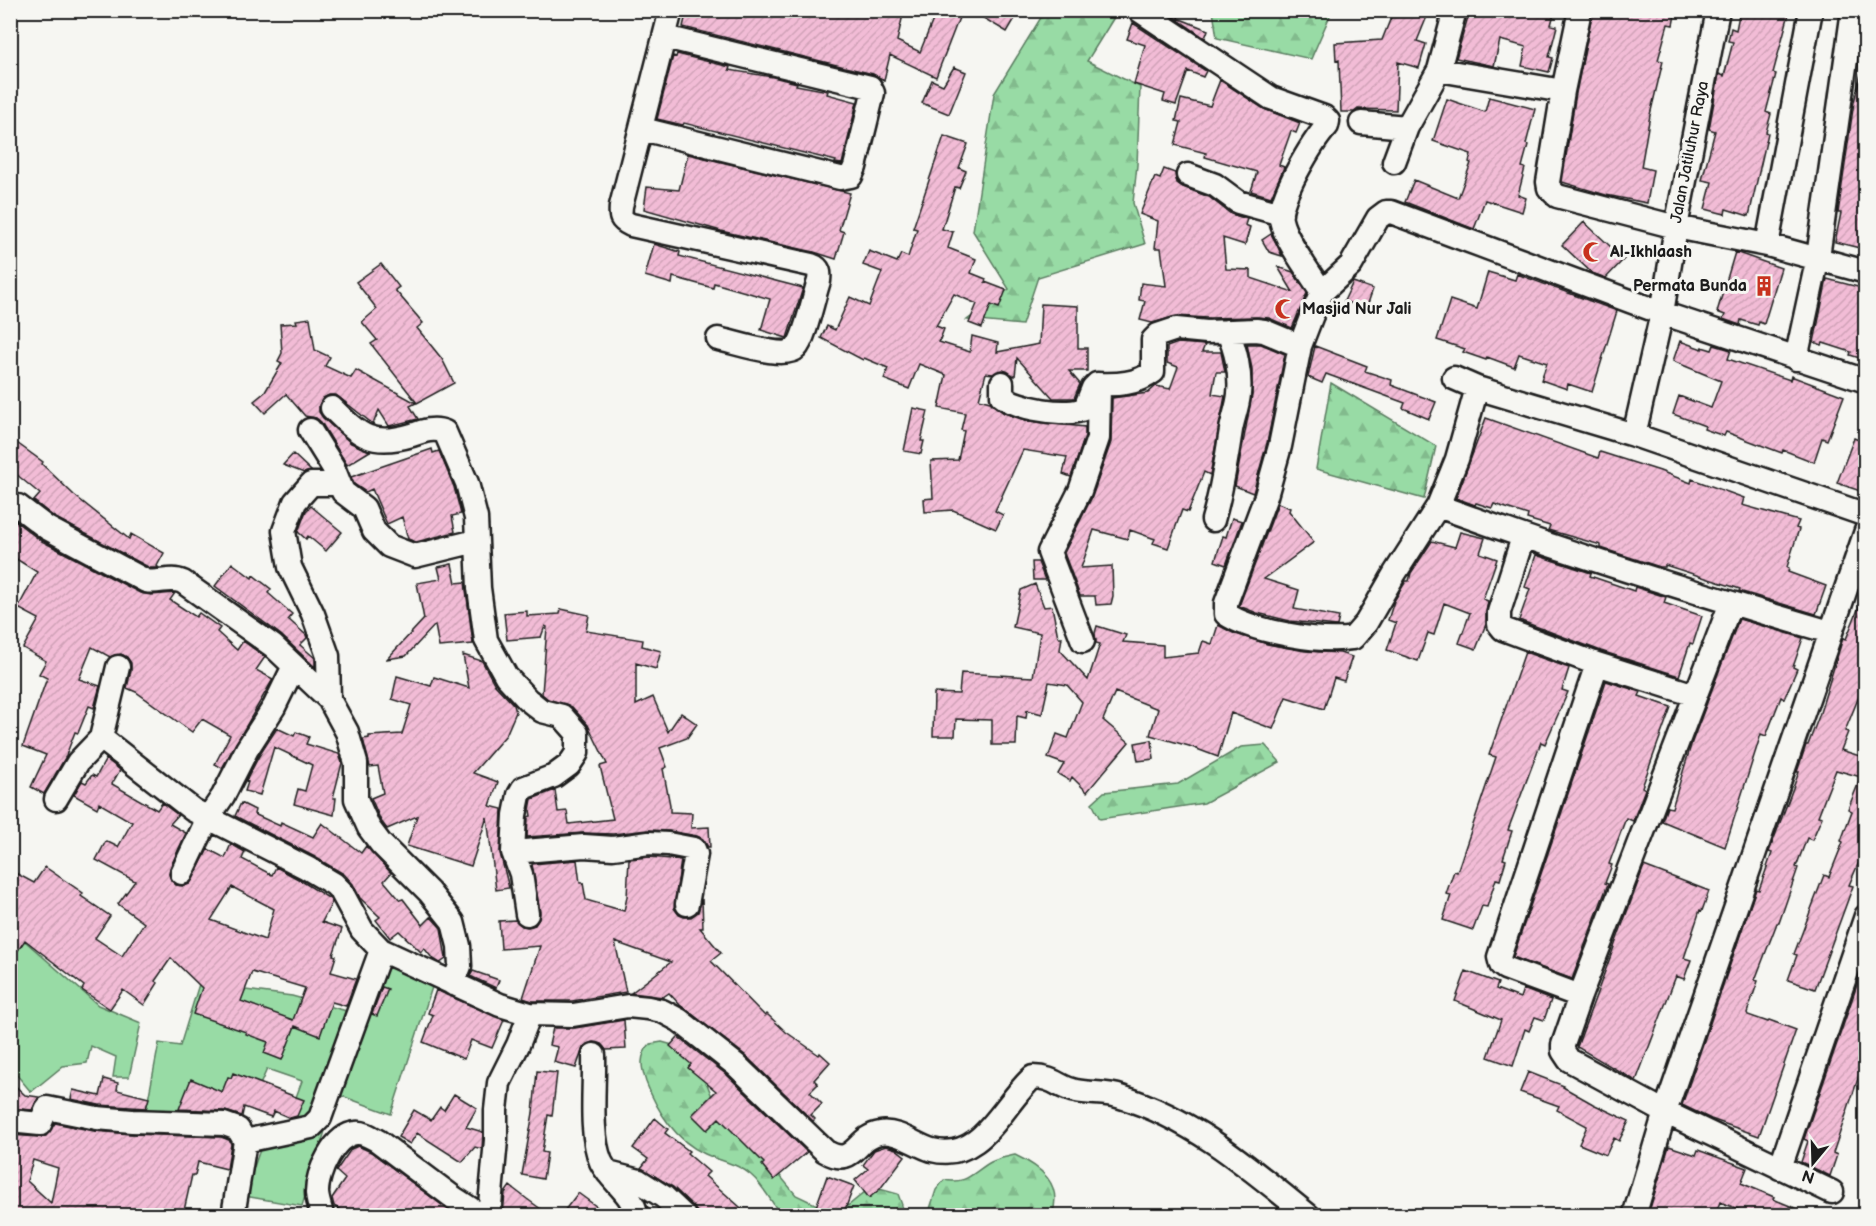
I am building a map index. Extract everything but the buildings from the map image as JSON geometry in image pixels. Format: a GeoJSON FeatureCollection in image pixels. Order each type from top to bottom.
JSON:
{"type":"FeatureCollection","features":[{"type":"Feature","properties":{"kind":"street"},"geometry":{"type":"LineString","coordinates":[[671,10],[666,37],[621,206],[622,220],[631,225],[811,265],[819,271],[819,281],[801,341],[795,349],[785,353],[774,352],[718,339]]}},
{"type":"Feature","properties":{"kind":"street"},"geometry":{"type":"LineString","coordinates":[[1139,10],[1271,99],[1324,117],[1328,121],[1327,126],[1307,152],[1283,203],[1281,214],[1286,233],[1322,292]]}},
{"type":"Feature","properties":{"kind":"street"},"geometry":{"type":"LineString","coordinates":[[1394,162],[1407,127],[1438,69],[1455,10]]}},
{"type":"Feature","properties":{"kind":"street"},"geometry":{"type":"LineString","coordinates":[[1580,10],[1563,91],[1548,182],[1551,191],[1557,196],[1676,227],[1818,257],[1866,272]]}},
{"type":"Feature","properties":{"kind":"street","name":"Jalan Jatiluhur Raya"},"geometry":{"type":"LineString","coordinates":[[1634,435],[1662,313],[1676,227],[1718,10]]}},
{"type":"Feature","properties":{"kind":"street"},"geometry":{"type":"LineString","coordinates":[[1767,245],[1811,10]]}},
{"type":"Feature","properties":{"kind":"street"},"geometry":{"type":"LineString","coordinates":[[1796,359],[1818,257],[1853,10]]}},
{"type":"Feature","properties":{"kind":"street"},"geometry":{"type":"LineString","coordinates":[[642,129],[840,178],[849,177],[855,168],[873,93],[870,87],[666,37]]}},
{"type":"Feature","properties":{"kind":"street"},"geometry":{"type":"LineString","coordinates":[[1438,69],[1563,91]]}},
{"type":"Feature","properties":{"kind":"street"},"geometry":{"type":"LineString","coordinates":[[1361,123],[1407,127]]}},
{"type":"Feature","properties":{"kind":"street"},"geometry":{"type":"LineString","coordinates":[[1188,175],[1215,185],[1238,202],[1281,214]]}},
{"type":"Feature","properties":{"kind":"street"},"geometry":{"type":"LineString","coordinates":[[1477,388],[1457,459],[1438,506],[1366,623],[1353,638],[1333,641],[1274,631],[1242,622],[1226,614],[1226,603],[1266,496],[1280,446],[1300,346],[1322,292],[1351,265],[1378,218],[1386,212],[1662,313],[1866,381]]}},
{"type":"Feature","properties":{"kind":"street"},"geometry":{"type":"LineString","coordinates":[[1002,382],[1002,396],[1017,404],[1074,413],[1085,408],[1093,388],[1145,379],[1153,372],[1155,368],[1153,340],[1167,331],[1182,329],[1227,332],[1264,331],[1300,346]]}},
{"type":"Feature","properties":{"kind":"street"},"geometry":{"type":"LineString","coordinates":[[1213,520],[1223,488],[1239,395],[1236,360],[1227,332]]}},
{"type":"Feature","properties":{"kind":"street"},"geometry":{"type":"LineString","coordinates":[[1454,378],[1477,388],[1634,435],[1866,515]]}},
{"type":"Feature","properties":{"kind":"street"},"geometry":{"type":"LineString","coordinates":[[1083,641],[1049,552],[1080,491],[1098,438],[1100,385]]}},
{"type":"Feature","properties":{"kind":"street"},"geometry":{"type":"LineString","coordinates":[[332,408],[351,427],[368,437],[384,441],[426,430],[445,432],[467,483],[477,518],[478,588],[486,640],[506,676],[527,699],[542,711],[562,716],[577,734],[577,753],[569,765],[554,776],[521,791],[514,814],[513,852],[521,874],[527,914]]}},
{"type":"Feature","properties":{"kind":"street"},"geometry":{"type":"LineString","coordinates":[[310,430],[333,467],[343,492],[364,508],[374,531],[389,546],[415,556],[476,541]]}},
{"type":"Feature","properties":{"kind":"street"},"geometry":{"type":"LineString","coordinates":[[329,699],[328,656],[313,614],[290,567],[284,531],[295,502],[311,484],[338,484]]}},
{"type":"Feature","properties":{"kind":"street"},"geometry":{"type":"LineString","coordinates":[[18,506],[47,528],[146,581],[153,583],[177,579],[183,582],[273,646],[329,699],[347,732],[356,763],[356,799],[369,828],[429,892],[453,922],[459,946],[460,966],[453,984]]}},
{"type":"Feature","properties":{"kind":"street"},"geometry":{"type":"LineString","coordinates":[[1438,506],[1523,537],[1830,632]]}},
{"type":"Feature","properties":{"kind":"street"},"geometry":{"type":"LineString","coordinates":[[1634,1215],[1665,1112],[1866,531]]}},
{"type":"Feature","properties":{"kind":"street"},"geometry":{"type":"LineString","coordinates":[[1523,537],[1499,612],[1499,624],[1503,629],[1597,664],[1695,695]]}},
{"type":"Feature","properties":{"kind":"street"},"geometry":{"type":"LineString","coordinates":[[1731,603],[1580,996],[1563,1051],[1569,1060],[1665,1112],[1832,1192]]}},
{"type":"Feature","properties":{"kind":"street"},"geometry":{"type":"LineString","coordinates":[[1580,996],[1505,968],[1501,965],[1499,957],[1597,664]]}},
{"type":"Feature","properties":{"kind":"street"},"geometry":{"type":"LineString","coordinates":[[182,873],[208,818],[274,707],[294,666]]}},
{"type":"Feature","properties":{"kind":"street"},"geometry":{"type":"LineString","coordinates":[[56,799],[78,762],[101,738],[118,667]]}},
{"type":"Feature","properties":{"kind":"street"},"geometry":{"type":"LineString","coordinates":[[101,738],[193,810],[334,884],[341,891],[362,930],[381,950],[500,1005],[530,1014],[573,1015],[628,1006],[662,1011],[679,1020],[736,1065],[825,1151],[835,1157],[843,1158],[868,1138],[879,1133],[890,1134],[929,1149],[951,1153],[982,1138],[1022,1087],[1033,1077],[1045,1077],[1072,1090],[1118,1096],[1161,1111],[1202,1133],[1309,1215]]}},
{"type":"Feature","properties":{"kind":"street"},"geometry":{"type":"LineString","coordinates":[[513,852],[591,845],[613,848],[649,843],[685,846],[694,849],[696,854],[687,904]]}},
{"type":"Feature","properties":{"kind":"street"},"geometry":{"type":"LineString","coordinates":[[1780,1168],[1866,916]]}},
{"type":"Feature","properties":{"kind":"street"},"geometry":{"type":"LineString","coordinates":[[245,1141],[301,1130],[316,1124],[381,950]]}},
{"type":"Feature","properties":{"kind":"street"},"geometry":{"type":"LineString","coordinates":[[489,1215],[499,1083],[530,1014]]}},
{"type":"Feature","properties":{"kind":"street"},"geometry":{"type":"LineString","coordinates":[[594,1055],[595,1127],[598,1153],[608,1173],[624,1189],[635,1205],[637,1215]]}},
{"type":"Feature","properties":{"kind":"street"},"geometry":{"type":"LineString","coordinates":[[10,1121],[40,1124],[47,1108],[97,1118],[224,1124],[238,1129],[245,1141],[233,1215]]}},
{"type":"Feature","properties":{"kind":"street"},"geometry":{"type":"LineString","coordinates":[[323,1215],[317,1192],[324,1166],[339,1142],[357,1133],[368,1135],[378,1141],[454,1198],[482,1215]]}},
{"type":"Feature","properties":{"kind":"street"},"geometry":{"type":"LineString","coordinates":[[608,1173],[639,1181],[664,1197],[684,1215]]}},
{"type":"Feature","properties":{"kind":"green space"},"geometry":{"type":"Polygon","coordinates":[[[1213,10],[1332,11],[1311,59],[1217,38],[1213,10]]]}},
{"type":"Feature","properties":{"kind":"green space"},"geometry":{"type":"Polygon","coordinates":[[[1045,11],[1118,11],[1087,61],[1140,87],[1133,203],[1145,244],[1038,277],[1022,325],[967,320],[1009,289],[973,231],[994,94],[1045,11]]]}},
{"type":"Feature","properties":{"kind":"green space"},"geometry":{"type":"Polygon","coordinates":[[[1336,11],[1378,11],[1377,17],[1336,11]]]}},
{"type":"Feature","properties":{"kind":"green space"},"geometry":{"type":"Polygon","coordinates":[[[1331,383],[1436,446],[1424,499],[1316,469],[1331,383]]]}},
{"type":"Feature","properties":{"kind":"green space"},"geometry":{"type":"Polygon","coordinates":[[[1265,745],[1280,762],[1204,803],[1100,819],[1092,803],[1104,792],[1178,784],[1241,747],[1265,745]]]}},
{"type":"Feature","properties":{"kind":"green space"},"geometry":{"type":"Polygon","coordinates":[[[11,936],[26,942],[98,1005],[141,1023],[129,1077],[113,1077],[116,1057],[91,1046],[87,1063],[63,1066],[31,1092],[11,1068],[10,1044],[16,1038],[11,1033],[11,936]]]}},
{"type":"Feature","properties":{"kind":"green space"},"geometry":{"type":"Polygon","coordinates":[[[385,966],[434,981],[391,1114],[339,1095],[329,1118],[302,1206],[244,1196],[265,1135],[285,1127],[302,1081],[267,1069],[252,1103],[145,1116],[159,1043],[180,1046],[199,984],[292,996],[365,1016],[385,966]]]}},
{"type":"Feature","properties":{"kind":"green space"},"geometry":{"type":"Polygon","coordinates":[[[662,1042],[676,1046],[694,1060],[707,1084],[721,1119],[766,1159],[796,1195],[817,1205],[838,1209],[849,1205],[865,1192],[876,1188],[898,1194],[902,1205],[901,1215],[781,1215],[756,1179],[741,1168],[695,1148],[676,1133],[662,1114],[646,1082],[642,1062],[644,1053],[650,1044],[662,1042]]]}},
{"type":"Feature","properties":{"kind":"green space"},"geometry":{"type":"Polygon","coordinates":[[[1015,1155],[1041,1171],[1052,1186],[1055,1204],[1052,1215],[928,1215],[936,1190],[944,1180],[959,1181],[994,1161],[1015,1155]]]}},
{"type":"Feature","properties":{"kind":"place","name":"Al-Ikhlaash"},"geometry":{"type":"Point","coordinates":[1593,252]}},
{"type":"Feature","properties":{"kind":"place","name":"Permata Bunda"},"geometry":{"type":"Point","coordinates":[1764,286]}},
{"type":"Feature","properties":{"kind":"place","name":"Masjid Nur Jali"},"geometry":{"type":"Point","coordinates":[1285,309]}}]}
